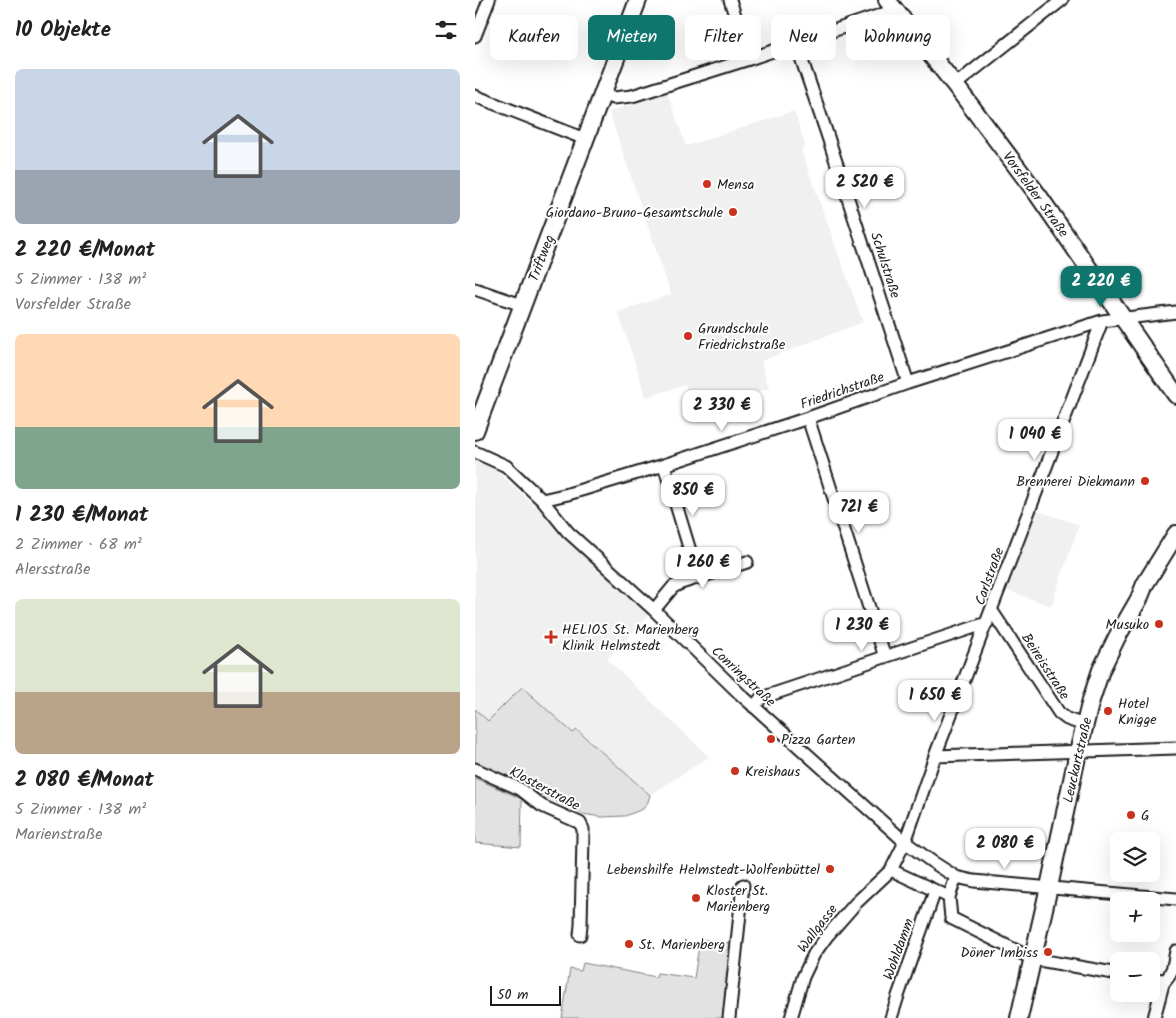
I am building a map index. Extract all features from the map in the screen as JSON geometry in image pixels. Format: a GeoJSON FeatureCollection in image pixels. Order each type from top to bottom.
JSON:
{"type":"FeatureCollection","features":[{"type":"Feature","properties":{"kind":"main road","name":"Triftweg"},"geometry":{"type":"LineString","coordinates":[[475,431],[638,0]]}},
{"type":"Feature","properties":{"kind":"main road","name":"Vorsfelder Straße"},"geometry":{"type":"LineString","coordinates":[[891,5],[955,85],[1038,195],[1176,395]]}},
{"type":"Feature","properties":{"kind":"main road","name":"Leuckartstraße"},"geometry":{"type":"LineString","coordinates":[[1019,1018],[1091,700],[1101,670],[1117,637],[1139,599],[1145,584],[1176,534]]}},
{"type":"Feature","properties":{"kind":"main road","name":"Leuckartstraße"},"geometry":{"type":"LineString","coordinates":[[1139,599],[1151,588],[1176,554]]}},
{"type":"Feature","properties":{"kind":"street"},"geometry":{"type":"LineString","coordinates":[[475,36],[489,0]]}},
{"type":"Feature","properties":{"kind":"street"},"geometry":{"type":"LineString","coordinates":[[730,0],[735,15]]}},
{"type":"Feature","properties":{"kind":"street"},"geometry":{"type":"LineString","coordinates":[[955,85],[1062,0]]}},
{"type":"Feature","properties":{"kind":"street"},"geometry":{"type":"LineString","coordinates":[[836,27],[891,5]]}},
{"type":"Feature","properties":{"kind":"street"},"geometry":{"type":"LineString","coordinates":[[602,95],[613,98],[632,96],[746,60]]}},
{"type":"Feature","properties":{"kind":"street","name":"Schulstraße"},"geometry":{"type":"LineString","coordinates":[[801,60],[827,134],[908,383]]}},
{"type":"Feature","properties":{"kind":"street"},"geometry":{"type":"LineString","coordinates":[[475,96],[585,139]]}},
{"type":"Feature","properties":{"kind":"street"},"geometry":{"type":"LineString","coordinates":[[475,290],[522,306]]}},
{"type":"Feature","properties":{"kind":"street","name":"Friedrichstraße"},"geometry":{"type":"LineString","coordinates":[[541,500],[568,494],[664,465],[908,383],[1102,321],[1176,312]]}},
{"type":"Feature","properties":{"kind":"street","name":"Carlstraße"},"geometry":{"type":"LineString","coordinates":[[905,842],[935,756],[1102,321]]}},
{"type":"Feature","properties":{"kind":"street"},"geometry":{"type":"LineString","coordinates":[[808,418],[885,658]]}},
{"type":"Feature","properties":{"kind":"street","name":"Conringstraße"},"geometry":{"type":"LineString","coordinates":[[475,452],[506,466],[541,500],[568,532],[654,610],[754,707],[905,842],[956,877]]}},
{"type":"Feature","properties":{"kind":"street"},"geometry":{"type":"LineString","coordinates":[[664,465],[698,577]]}},
{"type":"Feature","properties":{"kind":"street"},"geometry":{"type":"LineString","coordinates":[[654,610],[673,586],[747,562]]}},
{"type":"Feature","properties":{"kind":"street","name":"Beireisstraße"},"geometry":{"type":"LineString","coordinates":[[992,611],[1059,713],[1067,720],[1084,725]]}},
{"type":"Feature","properties":{"kind":"street"},"geometry":{"type":"LineString","coordinates":[[754,707],[761,698],[987,623]]}},
{"type":"Feature","properties":{"kind":"street"},"geometry":{"type":"LineString","coordinates":[[935,756],[1176,748]]}},
{"type":"Feature","properties":{"kind":"street","name":"Klosterstraße"},"geometry":{"type":"LineString","coordinates":[[475,769],[520,789],[542,806],[581,823],[583,837],[580,935]]}},
{"type":"Feature","properties":{"kind":"street","name":"Wallgasse"},"geometry":{"type":"LineString","coordinates":[[791,1018],[803,977],[814,954],[850,909],[891,870],[905,842]]}},
{"type":"Feature","properties":{"kind":"street"},"geometry":{"type":"LineString","coordinates":[[891,870],[949,897]]}},
{"type":"Feature","properties":{"kind":"street"},"geometry":{"type":"LineString","coordinates":[[1110,972],[1033,959],[951,918],[949,897],[956,877],[1176,899]]}},
{"type":"Feature","properties":{"kind":"street"},"geometry":{"type":"LineString","coordinates":[[729,1018],[743,885]]}},
{"type":"Feature","properties":{"kind":"street","name":"Wohldamm"},"geometry":{"type":"LineString","coordinates":[[891,1018],[897,996],[935,891]]}},
{"type":"Feature","properties":{"kind":"street"},"geometry":{"type":"LineString","coordinates":[[1154,1018],[1165,980],[1173,967],[1176,951]]}},
{"type":"Feature","properties":{"kind":"street"},"geometry":{"type":"LineString","coordinates":[[1160,980],[1165,980]]}},
{"type":"Feature","properties":{"kind":"shaded area","name":"Giordano-Bruno-Gesamtschule"},"geometry":{"type":"Polygon","coordinates":[[[667,92],[686,146],[794,111],[805,144],[801,150],[863,322],[761,361],[769,388],[694,412],[685,385],[646,397],[618,312],[671,294],[609,112],[667,92]]]}},
{"type":"Feature","properties":{"kind":"shaded area","name":"HELIOS St. Marienberg Klinik Helmstedt"},"geometry":{"type":"Polygon","coordinates":[[[475,451],[648,610],[648,616],[607,659],[709,757],[650,795],[577,730],[573,733],[521,687],[488,722],[475,709],[475,451]]]}},
{"type":"Feature","properties":{"kind":"shaded area"},"geometry":{"type":"Polygon","coordinates":[[[1036,510],[1079,525],[1051,606],[1006,590],[1036,510]]]}},
{"type":"Feature","properties":{"kind":"shaded area"},"geometry":{"type":"Polygon","coordinates":[[[522,687],[573,733],[577,730],[650,795],[643,809],[625,816],[601,817],[583,814],[475,763],[475,709],[488,721],[522,687]]]}},
{"type":"Feature","properties":{"kind":"shaded area"},"geometry":{"type":"Polygon","coordinates":[[[475,778],[522,799],[521,847],[475,843],[475,778]]]}},
{"type":"Feature","properties":{"kind":"shaded area"},"geometry":{"type":"Polygon","coordinates":[[[700,939],[735,944],[727,1018],[562,1018],[570,969],[581,971],[583,963],[656,977],[657,973],[694,978],[700,939]]]}},
{"type":"Feature","properties":{"kind":"place","name":"Mensa"},"geometry":{"type":"Point","coordinates":[707,184]}},
{"type":"Feature","properties":{"kind":"place","name":"Giordano-Bruno-Gesamtschule"},"geometry":{"type":"Point","coordinates":[733,212]}},
{"type":"Feature","properties":{"kind":"place","name":"Grundschule Friedrichstraße"},"geometry":{"type":"Point","coordinates":[688,336]}},
{"type":"Feature","properties":{"kind":"place","name":"Brennerei Diekmann"},"geometry":{"type":"Point","coordinates":[1145,481]}},
{"type":"Feature","properties":{"kind":"place","name":"Musuko"},"geometry":{"type":"Point","coordinates":[1159,624]}},
{"type":"Feature","properties":{"kind":"place","name":"HELIOS St. Marienberg Klinik Helmstedt"},"geometry":{"type":"Point","coordinates":[551,637]}},
{"type":"Feature","properties":{"kind":"place","name":"Hotel Knigge"},"geometry":{"type":"Point","coordinates":[1108,711]}},
{"type":"Feature","properties":{"kind":"place","name":"Pizza Garten"},"geometry":{"type":"Point","coordinates":[771,739]}},
{"type":"Feature","properties":{"kind":"place","name":"Kreishaus"},"geometry":{"type":"Point","coordinates":[735,771]}},
{"type":"Feature","properties":{"kind":"place","name":"G"},"geometry":{"type":"Point","coordinates":[1131,815]}},
{"type":"Feature","properties":{"kind":"place","name":"Lebenshilfe Helmstedt-Wolfenbüttel"},"geometry":{"type":"Point","coordinates":[830,869]}},
{"type":"Feature","properties":{"kind":"place","name":"Kloster St. Marienberg"},"geometry":{"type":"Point","coordinates":[696,898]}},
{"type":"Feature","properties":{"kind":"place","name":"St. Marienberg"},"geometry":{"type":"Point","coordinates":[629,944]}},
{"type":"Feature","properties":{"kind":"place","name":"Döner Imbiss"},"geometry":{"type":"Point","coordinates":[1048,952]}}]}
